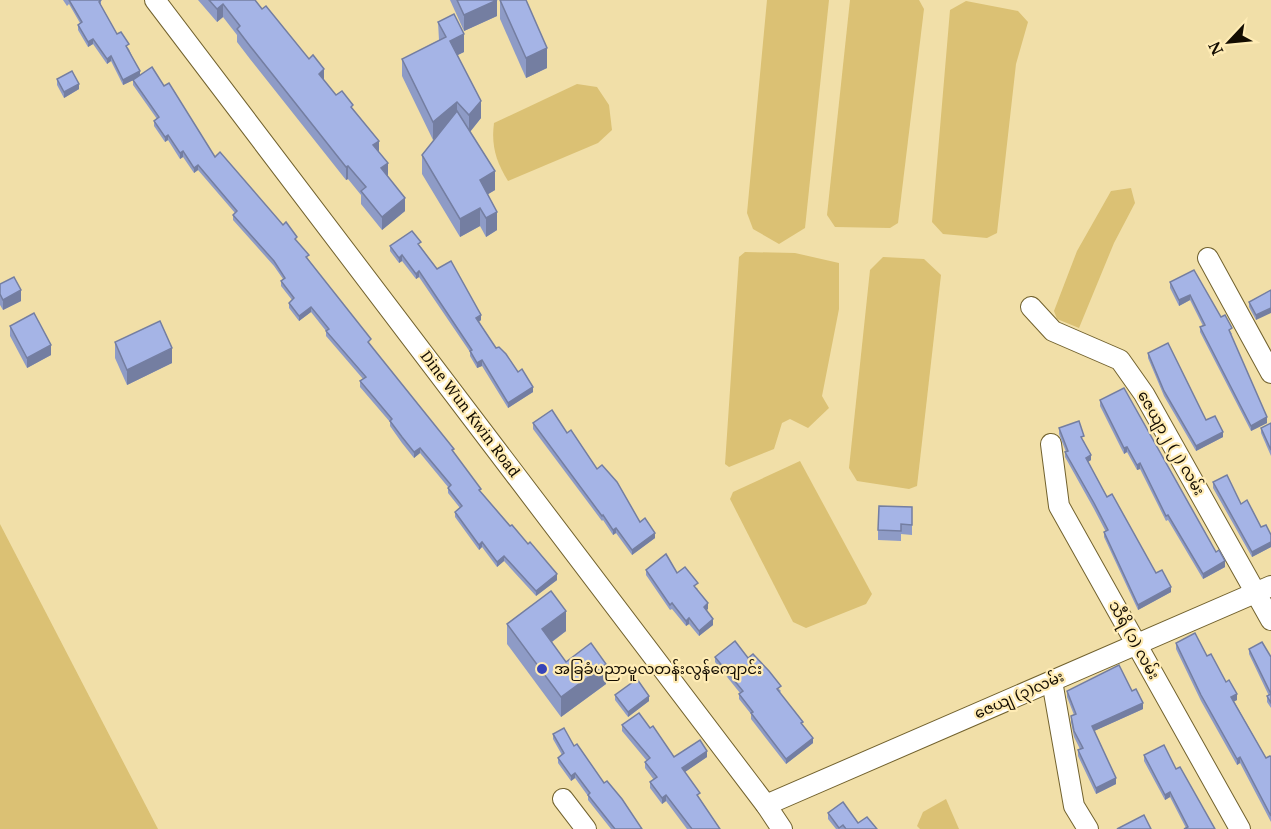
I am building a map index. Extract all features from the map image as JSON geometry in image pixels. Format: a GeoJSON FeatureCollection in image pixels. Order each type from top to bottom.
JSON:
{"type":"FeatureCollection","features":[{"type":"Feature","properties":{"kind":"street","name":"Dine Wun Kwin Road"},"geometry":{"type":"LineString","coordinates":[[155,0],[782,829]]}},
{"type":"Feature","properties":{"kind":"street"},"geometry":{"type":"LineString","coordinates":[[1208,258],[1271,373]]}},
{"type":"Feature","properties":{"kind":"street","name":"ဇေယျာ၂ (၂) လမ်း"},"geometry":{"type":"LineString","coordinates":[[1031,307],[1053,331],[1120,360],[1144,394],[1263,589],[1271,620]]}},
{"type":"Feature","properties":{"kind":"street","name":"သီရိ (၁) လမ်း"},"geometry":{"type":"LineString","coordinates":[[1051,444],[1059,506],[1240,829]]}},
{"type":"Feature","properties":{"kind":"street","name":"ဇေယျ (၃)လမ်း"},"geometry":{"type":"LineString","coordinates":[[766,805],[1263,589]]}},
{"type":"Feature","properties":{"kind":"street"},"geometry":{"type":"LineString","coordinates":[[1052,681],[1074,806],[1088,829]]}},
{"type":"Feature","properties":{"kind":"street"},"geometry":{"type":"LineString","coordinates":[[563,799],[586,829]]}},
{"type":"Feature","properties":{"kind":"shaded area"},"geometry":{"type":"Polygon","coordinates":[[[767,0],[829,0],[805,228],[779,244],[753,229],[747,213],[767,0]]]}},
{"type":"Feature","properties":{"kind":"shaded area"},"geometry":{"type":"Polygon","coordinates":[[[850,0],[919,0],[924,9],[898,223],[890,228],[835,227],[827,215],[850,0]]]}},
{"type":"Feature","properties":{"kind":"shaded area"},"geometry":{"type":"Polygon","coordinates":[[[966,1],[1018,11],[1028,22],[1016,64],[997,233],[987,238],[943,234],[932,222],[950,10],[966,1]]]}},
{"type":"Feature","properties":{"kind":"shaded area"},"geometry":{"type":"Polygon","coordinates":[[[577,84],[597,87],[609,105],[612,130],[598,143],[508,181],[495,153],[494,123],[577,84]]]}},
{"type":"Feature","properties":{"kind":"shaded area"},"geometry":{"type":"Polygon","coordinates":[[[1131,188],[1135,203],[1114,243],[1079,328],[1057,319],[1054,311],[1077,251],[1111,191],[1131,188]]]}},
{"type":"Feature","properties":{"kind":"shaded area"},"geometry":{"type":"Polygon","coordinates":[[[745,252],[795,253],[839,263],[839,309],[822,396],[829,408],[808,428],[790,419],[782,423],[774,449],[729,467],[725,464],[739,257],[745,252]]]}},
{"type":"Feature","properties":{"kind":"shaded area"},"geometry":{"type":"Polygon","coordinates":[[[883,257],[924,259],[941,275],[917,486],[909,489],[857,481],[849,468],[870,270],[883,257]]]}},
{"type":"Feature","properties":{"kind":"shaded area"},"geometry":{"type":"Polygon","coordinates":[[[800,461],[872,594],[866,604],[806,628],[793,622],[730,499],[733,492],[800,461]]]}},
{"type":"Feature","properties":{"kind":"shaded area"},"geometry":{"type":"Polygon","coordinates":[[[0,524],[158,829],[0,829],[0,524]]]}},
{"type":"Feature","properties":{"kind":"shaded area"},"geometry":{"type":"Polygon","coordinates":[[[946,799],[959,829],[920,829],[917,826],[923,812],[946,799]]]}},
{"type":"Feature","properties":{"kind":"building"},"geometry":{"type":"Polygon","coordinates":[[[69,0],[101,0],[99,2],[117,34],[121,32],[129,44],[126,46],[140,71],[123,80],[111,56],[107,59],[93,39],[88,42],[78,25],[82,22],[69,0]]]}},
{"type":"Feature","properties":{"kind":"building"},"geometry":{"type":"Polygon","coordinates":[[[209,0],[255,0],[262,9],[266,6],[309,59],[313,55],[324,69],[319,74],[336,95],[342,91],[353,105],[351,107],[379,141],[373,145],[388,163],[381,168],[405,198],[382,217],[361,191],[366,187],[348,166],[346,167],[250,46],[237,29],[240,26],[223,4],[217,9],[209,0]]]}},
{"type":"Feature","properties":{"kind":"building"},"geometry":{"type":"Polygon","coordinates":[[[457,0],[497,0],[464,15],[457,0]]]}},
{"type":"Feature","properties":{"kind":"building"},"geometry":{"type":"Polygon","coordinates":[[[500,0],[526,0],[547,48],[526,58],[500,0]]]}},
{"type":"Feature","properties":{"kind":"building"},"geometry":{"type":"Polygon","coordinates":[[[454,14],[464,34],[450,41],[481,101],[469,115],[457,102],[433,122],[402,59],[446,37],[438,22],[454,14]]]}},
{"type":"Feature","properties":{"kind":"building"},"geometry":{"type":"Polygon","coordinates":[[[152,67],[164,86],[169,83],[215,157],[220,152],[283,225],[286,222],[297,237],[295,239],[309,255],[306,257],[371,339],[368,342],[454,449],[452,450],[481,489],[479,490],[510,526],[512,525],[528,544],[530,542],[557,574],[536,591],[504,556],[497,562],[482,542],[479,545],[455,512],[462,506],[448,488],[451,485],[420,448],[414,452],[402,437],[390,421],[392,419],[360,381],[366,377],[326,331],[329,329],[311,307],[299,316],[289,303],[294,298],[281,281],[285,278],[274,261],[233,215],[237,211],[198,165],[194,168],[183,151],[180,153],[168,135],[165,137],[154,121],[159,117],[133,80],[152,67]]]}},
{"type":"Feature","properties":{"kind":"building"},"geometry":{"type":"Polygon","coordinates":[[[72,71],[79,84],[64,92],[57,79],[72,71]]]}},
{"type":"Feature","properties":{"kind":"building"},"geometry":{"type":"Polygon","coordinates":[[[457,111],[495,171],[480,180],[497,212],[486,218],[480,208],[460,219],[422,155],[457,111]]]}},
{"type":"Feature","properties":{"kind":"building"},"geometry":{"type":"Polygon","coordinates":[[[412,231],[421,242],[418,244],[437,269],[451,261],[481,315],[476,318],[496,348],[499,347],[506,354],[518,372],[522,369],[533,387],[508,403],[482,360],[477,363],[470,351],[472,350],[419,271],[416,274],[402,255],[399,258],[390,246],[412,231]]]}},
{"type":"Feature","properties":{"kind":"building"},"geometry":{"type":"Polygon","coordinates":[[[1194,270],[1221,317],[1225,315],[1232,328],[1229,330],[1267,417],[1251,426],[1200,327],[1205,325],[1190,295],[1179,300],[1170,282],[1194,270]]]}},
{"type":"Feature","properties":{"kind":"building"},"geometry":{"type":"Polygon","coordinates":[[[14,277],[21,290],[3,300],[0,294],[0,284],[14,277]]]}},
{"type":"Feature","properties":{"kind":"building"},"geometry":{"type":"Polygon","coordinates":[[[1271,290],[1271,308],[1256,315],[1249,302],[1271,290]]]}},
{"type":"Feature","properties":{"kind":"building"},"geometry":{"type":"Polygon","coordinates":[[[34,313],[51,345],[27,358],[10,326],[34,313]]]}},
{"type":"Feature","properties":{"kind":"building"},"geometry":{"type":"Polygon","coordinates":[[[160,321],[172,348],[127,370],[115,342],[160,321]]]}},
{"type":"Feature","properties":{"kind":"building"},"geometry":{"type":"Polygon","coordinates":[[[1168,343],[1206,420],[1215,416],[1223,432],[1196,446],[1164,391],[1148,353],[1168,343]]]}},
{"type":"Feature","properties":{"kind":"building"},"geometry":{"type":"Polygon","coordinates":[[[1124,388],[1216,552],[1219,550],[1225,561],[1203,574],[1168,515],[1166,516],[1140,463],[1137,465],[1127,447],[1124,448],[1100,400],[1124,388]]]}},
{"type":"Feature","properties":{"kind":"building"},"geometry":{"type":"Polygon","coordinates":[[[552,410],[567,433],[571,430],[597,469],[602,465],[617,482],[640,522],[645,518],[655,533],[632,550],[616,528],[613,530],[602,516],[533,423],[552,410]]]}},
{"type":"Feature","properties":{"kind":"building"},"geometry":{"type":"Polygon","coordinates":[[[1079,421],[1084,436],[1081,437],[1091,455],[1086,458],[1107,497],[1112,494],[1156,573],[1162,570],[1171,587],[1138,605],[1104,532],[1108,530],[1065,452],[1068,451],[1059,428],[1079,421]]]}},
{"type":"Feature","properties":{"kind":"building"},"geometry":{"type":"Polygon","coordinates":[[[1271,423],[1271,450],[1261,428],[1271,423]]]}},
{"type":"Feature","properties":{"kind":"building"},"geometry":{"type":"Polygon","coordinates":[[[1227,475],[1241,504],[1247,500],[1261,527],[1266,525],[1271,535],[1271,542],[1252,552],[1213,482],[1227,475]]]}},
{"type":"Feature","properties":{"kind":"building"},"geometry":{"type":"Polygon","coordinates":[[[879,506],[912,507],[912,525],[901,524],[901,531],[878,530],[879,506]]]}},
{"type":"Feature","properties":{"kind":"building"},"geometry":{"type":"Polygon","coordinates":[[[666,554],[677,573],[685,567],[698,583],[694,586],[708,603],[704,607],[713,619],[699,631],[689,618],[686,621],[672,603],[670,605],[646,570],[666,554]]]}},
{"type":"Feature","properties":{"kind":"building"},"geometry":{"type":"Polygon","coordinates":[[[551,591],[566,611],[542,629],[566,662],[591,643],[606,664],[561,697],[507,624],[551,591]]]}},
{"type":"Feature","properties":{"kind":"building"},"geometry":{"type":"Polygon","coordinates":[[[1195,633],[1207,656],[1211,654],[1226,682],[1229,680],[1237,694],[1231,697],[1266,758],[1271,757],[1271,816],[1240,757],[1237,759],[1201,695],[1176,643],[1195,633]]]}},
{"type":"Feature","properties":{"kind":"building"},"geometry":{"type":"Polygon","coordinates":[[[735,641],[748,658],[753,654],[769,671],[781,686],[777,689],[813,738],[786,759],[751,713],[753,712],[739,694],[743,691],[715,657],[735,641]]]}},
{"type":"Feature","properties":{"kind":"building"},"geometry":{"type":"Polygon","coordinates":[[[1262,642],[1271,657],[1271,694],[1249,649],[1262,642]]]}},
{"type":"Feature","properties":{"kind":"building"},"geometry":{"type":"Polygon","coordinates":[[[1119,665],[1132,691],[1136,689],[1143,703],[1092,726],[1116,778],[1096,788],[1078,750],[1083,748],[1074,731],[1071,716],[1076,714],[1067,691],[1119,665]]]}},
{"type":"Feature","properties":{"kind":"building"},"geometry":{"type":"Polygon","coordinates":[[[637,679],[649,696],[628,712],[615,695],[637,679]]]}},
{"type":"Feature","properties":{"kind":"building"},"geometry":{"type":"Polygon","coordinates":[[[639,713],[650,728],[653,726],[674,757],[700,740],[707,751],[682,768],[700,793],[697,795],[720,829],[692,829],[666,795],[662,798],[650,782],[657,777],[645,762],[650,758],[622,725],[639,713]]]}},
{"type":"Feature","properties":{"kind":"building"},"geometry":{"type":"Polygon","coordinates":[[[564,728],[574,746],[577,744],[604,783],[607,781],[622,799],[642,829],[615,829],[588,795],[590,793],[575,773],[571,776],[558,758],[564,753],[553,734],[564,728]]]}},
{"type":"Feature","properties":{"kind":"building"},"geometry":{"type":"Polygon","coordinates":[[[1164,745],[1176,769],[1180,767],[1215,829],[1184,829],[1188,827],[1170,792],[1165,795],[1144,755],[1164,745]]]}},
{"type":"Feature","properties":{"kind":"building"},"geometry":{"type":"Polygon","coordinates":[[[843,802],[858,823],[867,817],[877,829],[846,829],[843,825],[839,828],[828,813],[843,802]]]}},
{"type":"Feature","properties":{"kind":"building"},"geometry":{"type":"Polygon","coordinates":[[[1144,815],[1151,829],[1117,829],[1144,815]]]}},
{"type":"Feature","properties":{"kind":"place","name":"အခြခံပညာမူလတန်းလွန်ကျောင်း"},"geometry":{"type":"Point","coordinates":[542,669]}}]}
